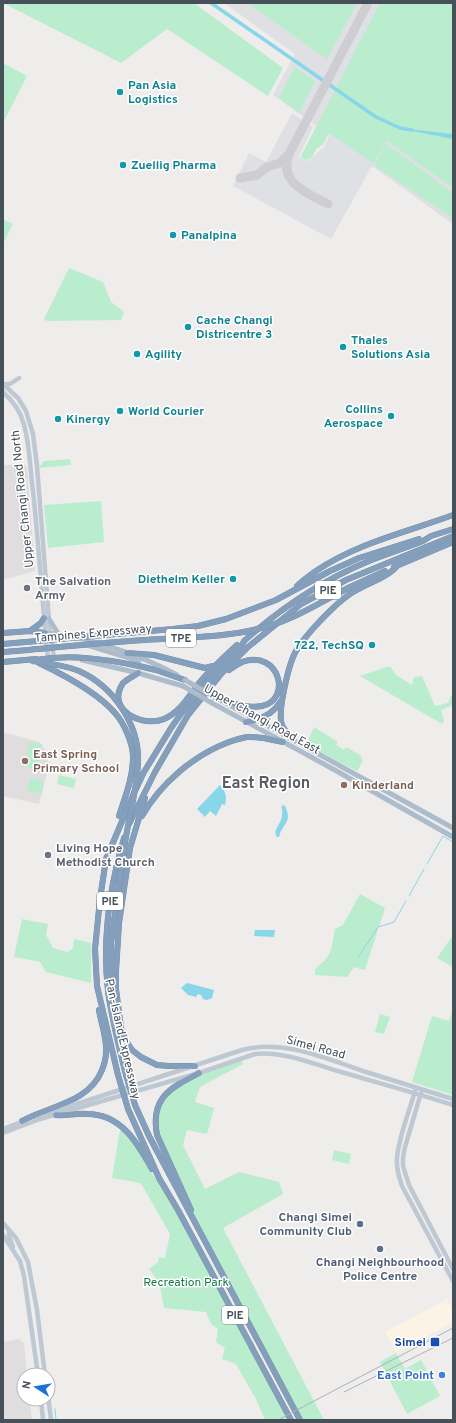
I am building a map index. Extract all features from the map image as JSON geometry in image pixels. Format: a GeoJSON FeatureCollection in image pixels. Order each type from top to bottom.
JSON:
{"type":"FeatureCollection","features":[{"type":"Feature","properties":{"kind":"highway"},"geometry":{"type":"LineString","coordinates":[[292,591],[301,581],[346,553],[453,515]]}},
{"type":"Feature","properties":{"kind":"highway","name":"Pan-Island Expressway"},"geometry":{"type":"LineString","coordinates":[[291,1420],[178,1210],[159,1178],[122,1093],[97,986],[95,948],[106,859],[144,772],[171,728],[183,711],[244,641],[266,621],[282,610],[343,573],[424,541],[431,536],[453,529]]}},
{"type":"Feature","properties":{"kind":"highway","name":"TPE"},"geometry":{"type":"LineString","coordinates":[[292,591],[359,558],[431,536]]}},
{"type":"Feature","properties":{"kind":"highway","name":"Pan-Island Expressway"},"geometry":{"type":"LineString","coordinates":[[300,1420],[199,1232],[149,1136],[135,1105],[120,1051],[107,982],[105,940],[108,908],[118,859],[126,832],[150,780],[188,715],[221,674],[248,647],[301,604],[346,580],[453,536]]}},
{"type":"Feature","properties":{"kind":"highway","name":"Tampines Expressway"},"geometry":{"type":"LineString","coordinates":[[3,652],[137,640],[221,635],[266,627],[289,618],[350,587],[453,542]]}},
{"type":"Feature","properties":{"kind":"highway"},"geometry":{"type":"LineString","coordinates":[[292,739],[282,724],[280,716],[286,681],[296,651],[322,619],[350,594],[398,566]]}},
{"type":"Feature","properties":{"kind":"highway","name":"Tampines Expressway"},"geometry":{"type":"LineString","coordinates":[[3,644],[198,626],[226,619],[258,608],[292,591]]}},
{"type":"Feature","properties":{"kind":"highway"},"geometry":{"type":"LineString","coordinates":[[30,631],[46,618]]}},
{"type":"Feature","properties":{"kind":"highway"},"geometry":{"type":"LineString","coordinates":[[3,633],[30,631],[48,633]]}},
{"type":"Feature","properties":{"kind":"highway"},"geometry":{"type":"LineString","coordinates":[[138,673],[124,682],[119,698],[120,704],[130,716],[144,720],[159,720],[170,716],[178,710],[215,665],[244,641]]}},
{"type":"Feature","properties":{"kind":"highway"},"geometry":{"type":"LineString","coordinates":[[127,653],[154,655],[206,668],[215,665]]}},
{"type":"Feature","properties":{"kind":"highway"},"geometry":{"type":"LineString","coordinates":[[32,660],[53,657],[105,659],[139,666],[184,683]]}},
{"type":"Feature","properties":{"kind":"highway"},"geometry":{"type":"LineString","coordinates":[[3,662],[48,658],[49,663],[58,673]]}},
{"type":"Feature","properties":{"kind":"highway"},"geometry":{"type":"LineString","coordinates":[[32,660],[58,673],[97,697],[116,713],[124,727],[130,741],[133,756],[131,776],[117,823],[115,836]]}},
{"type":"Feature","properties":{"kind":"highway"},"geometry":{"type":"LineString","coordinates":[[32,660],[70,668],[80,672],[96,682],[119,704],[132,728],[137,745],[138,761],[136,781],[126,837],[111,943],[113,999],[120,1051]]}},
{"type":"Feature","properties":{"kind":"highway"},"geometry":{"type":"LineString","coordinates":[[216,698],[242,706],[264,706],[273,700],[278,690],[280,680],[276,671],[268,664],[255,660],[242,662],[221,674]]}},
{"type":"Feature","properties":{"kind":"highway"},"geometry":{"type":"LineString","coordinates":[[246,722],[258,720],[270,713],[278,706],[283,698]]}},
{"type":"Feature","properties":{"kind":"highway"},"geometry":{"type":"LineString","coordinates":[[138,822],[158,793],[171,779],[185,767],[216,747],[247,737],[264,738],[284,742]]}},
{"type":"Feature","properties":{"kind":"highway"},"geometry":{"type":"LineString","coordinates":[[162,761],[144,803],[130,848],[119,924],[116,988],[121,1028],[126,1041],[132,1050],[141,1058],[150,1062],[169,1066],[195,1066]]}},
{"type":"Feature","properties":{"kind":"highway"},"geometry":{"type":"LineString","coordinates":[[112,967],[118,942]]}},
{"type":"Feature","properties":{"kind":"highway"},"geometry":{"type":"LineString","coordinates":[[22,1121],[84,1094],[94,1086],[100,1076],[106,1053],[97,998],[97,986]]}},
{"type":"Feature","properties":{"kind":"highway"},"geometry":{"type":"LineString","coordinates":[[199,1073],[182,1081],[165,1095],[159,1103],[155,1124],[157,1135],[185,1194],[199,1232]]}},
{"type":"Feature","properties":{"kind":"highway"},"geometry":{"type":"LineString","coordinates":[[56,1115],[91,1114],[112,1119],[128,1132],[137,1143],[153,1172],[159,1178]]}},
{"type":"Feature","properties":{"kind":"main road"},"geometry":{"type":"LineString","coordinates":[[3,384],[10,384],[19,378]]}},
{"type":"Feature","properties":{"kind":"main road","name":"Upper Changi Road North"},"geometry":{"type":"LineString","coordinates":[[3,384],[18,398],[26,411],[33,434],[38,480],[46,618]]}},
{"type":"Feature","properties":{"kind":"main road","name":"Upper Changi Road North"},"geometry":{"type":"LineString","coordinates":[[3,392],[19,412],[26,433],[31,466],[46,618],[54,658]]}},
{"type":"Feature","properties":{"kind":"main road"},"geometry":{"type":"LineString","coordinates":[[46,618],[59,635]]}},
{"type":"Feature","properties":{"kind":"main road","name":"Upper Changi Road North"},"geometry":{"type":"LineString","coordinates":[[48,633],[48,658]]}},
{"type":"Feature","properties":{"kind":"main road","name":"Upper Changi Road East"},"geometry":{"type":"LineString","coordinates":[[48,633],[70,637],[127,653],[164,668],[212,703],[453,837]]}},
{"type":"Feature","properties":{"kind":"main road","name":"Upper Changi Road East"},"geometry":{"type":"LineString","coordinates":[[70,637],[75,641],[90,646],[141,662],[150,663]]}},
{"type":"Feature","properties":{"kind":"main road","name":"Upper Changi Road East"},"geometry":{"type":"LineString","coordinates":[[48,658],[81,660],[184,683],[258,720],[414,805],[453,828]]}},
{"type":"Feature","properties":{"kind":"main road"},"geometry":{"type":"LineString","coordinates":[[272,736],[271,732],[273,729]]}},
{"type":"Feature","properties":{"kind":"main road"},"geometry":{"type":"LineString","coordinates":[[413,814],[414,805]]}},
{"type":"Feature","properties":{"kind":"main road"},"geometry":{"type":"LineString","coordinates":[[424,811],[424,820]]}},
{"type":"Feature","properties":{"kind":"main road","name":"Simei Road"},"geometry":{"type":"LineString","coordinates":[[127,1091],[249,1048],[263,1046],[279,1047],[318,1056],[453,1100]]}},
{"type":"Feature","properties":{"kind":"main road","name":"Simei Road"},"geometry":{"type":"LineString","coordinates":[[127,1091],[199,1073],[255,1054],[271,1053],[292,1057],[453,1105]]}},
{"type":"Feature","properties":{"kind":"main road"},"geometry":{"type":"LineString","coordinates":[[416,1088],[400,1144],[397,1169],[402,1186],[453,1281]]}},
{"type":"Feature","properties":{"kind":"main road"},"geometry":{"type":"LineString","coordinates":[[422,1090],[405,1146],[403,1166],[409,1185],[453,1269]]}},
{"type":"Feature","properties":{"kind":"main road"},"geometry":{"type":"LineString","coordinates":[[3,1129],[22,1121],[127,1091]]}},
{"type":"Feature","properties":{"kind":"main road"},"geometry":{"type":"LineString","coordinates":[[3,1133],[127,1091]]}},
{"type":"Feature","properties":{"kind":"main road"},"geometry":{"type":"LineString","coordinates":[[453,1100],[453,1105]]}},
{"type":"Feature","properties":{"kind":"main road"},"geometry":{"type":"LineString","coordinates":[[3,1223],[16,1238],[28,1262],[37,1310],[44,1367]]}},
{"type":"Feature","properties":{"kind":"main road"},"geometry":{"type":"LineString","coordinates":[[9,1231],[9,1236],[14,1250]]}},
{"type":"Feature","properties":{"kind":"main road"},"geometry":{"type":"LineString","coordinates":[[3,1235],[20,1261],[24,1276],[37,1367]]}},
{"type":"Feature","properties":{"kind":"main road"},"geometry":{"type":"LineString","coordinates":[[42,1407],[43,1420]]}},
{"type":"Feature","properties":{"kind":"main road"},"geometry":{"type":"LineString","coordinates":[[49,1407],[51,1420]]}},
{"type":"Feature","properties":{"kind":"shaded area"},"geometry":{"type":"Polygon","coordinates":[[[224,3],[453,3],[453,224],[372,166],[331,239],[233,186],[249,153],[266,162],[292,113],[313,127],[298,158],[308,161],[324,147],[329,136],[359,157],[273,95],[295,54],[224,3]]]}},
{"type":"Feature","properties":{"kind":"shaded area"},"geometry":{"type":"Polygon","coordinates":[[[23,464],[27,466],[35,571],[3,580],[3,465],[23,464]]]}},
{"type":"Feature","properties":{"kind":"shaded area","name":"East Spring Primary School"},"geometry":{"type":"Polygon","coordinates":[[[3,732],[39,742],[48,754],[48,769],[39,804],[3,796],[3,732]]]}},
{"type":"Feature","properties":{"kind":"shaded area"},"geometry":{"type":"Polygon","coordinates":[[[447,1299],[453,1310],[453,1322],[396,1353],[385,1332],[447,1299]]]}},
{"type":"Feature","properties":{"kind":"shaded area"},"geometry":{"type":"Polygon","coordinates":[[[19,1339],[24,1343],[26,1367],[16,1367],[16,1407],[31,1407],[32,1420],[3,1420],[3,1342],[19,1339]]]}},
{"type":"Feature","properties":{"kind":"green space"},"geometry":{"type":"Polygon","coordinates":[[[3,3],[194,3],[283,68],[268,96],[167,29],[121,63],[3,3]]]}},
{"type":"Feature","properties":{"kind":"green space"},"geometry":{"type":"Polygon","coordinates":[[[247,3],[357,3],[327,59],[247,3]]]}},
{"type":"Feature","properties":{"kind":"green space"},"geometry":{"type":"Polygon","coordinates":[[[380,3],[453,3],[453,188],[386,140],[374,164],[329,133],[323,145],[317,148],[312,157],[307,160],[300,158],[380,3]]]}},
{"type":"Feature","properties":{"kind":"green space"},"geometry":{"type":"Polygon","coordinates":[[[3,63],[27,76],[3,123],[3,63]]]}},
{"type":"Feature","properties":{"kind":"green space"},"geometry":{"type":"Polygon","coordinates":[[[295,67],[315,81],[299,113],[279,98],[295,67]]]}},
{"type":"Feature","properties":{"kind":"green space"},"geometry":{"type":"Polygon","coordinates":[[[385,143],[453,193],[453,218],[375,166],[385,143]]]}},
{"type":"Feature","properties":{"kind":"green space"},"geometry":{"type":"Polygon","coordinates":[[[3,219],[13,224],[3,244],[3,219]]]}},
{"type":"Feature","properties":{"kind":"green space"},"geometry":{"type":"Polygon","coordinates":[[[69,268],[103,282],[111,302],[124,312],[121,320],[47,321],[44,319],[69,268]]]}},
{"type":"Feature","properties":{"kind":"green space"},"geometry":{"type":"Polygon","coordinates":[[[70,459],[71,465],[39,468],[44,461],[70,459]]]}},
{"type":"Feature","properties":{"kind":"green space"},"geometry":{"type":"Polygon","coordinates":[[[101,501],[104,542],[48,548],[44,505],[101,501]]]}},
{"type":"Feature","properties":{"kind":"green space"},"geometry":{"type":"Polygon","coordinates":[[[390,666],[396,675],[412,685],[414,677],[422,676],[435,706],[448,703],[453,692],[453,705],[441,710],[444,721],[442,724],[360,676],[390,666]]]}},
{"type":"Feature","properties":{"kind":"green space"},"geometry":{"type":"Polygon","coordinates":[[[314,727],[338,742],[336,745],[344,750],[346,747],[360,755],[363,761],[357,771],[306,745],[314,727]]]}},
{"type":"Feature","properties":{"kind":"green space"},"geometry":{"type":"Polygon","coordinates":[[[30,742],[42,744],[37,769],[24,767],[30,742]]]}},
{"type":"Feature","properties":{"kind":"green space"},"geometry":{"type":"Polygon","coordinates":[[[59,775],[76,779],[74,788],[57,784],[59,775]]]}},
{"type":"Feature","properties":{"kind":"green space"},"geometry":{"type":"Polygon","coordinates":[[[30,778],[44,781],[42,794],[27,791],[30,778]]]}},
{"type":"Feature","properties":{"kind":"green space"},"geometry":{"type":"Polygon","coordinates":[[[360,894],[385,908],[365,970],[354,967],[347,977],[315,975],[315,969],[325,960],[330,952],[335,929],[343,925],[360,894]]]}},
{"type":"Feature","properties":{"kind":"green space"},"geometry":{"type":"Polygon","coordinates":[[[22,919],[48,924],[46,935],[53,948],[68,952],[73,948],[74,939],[91,943],[91,983],[46,972],[40,962],[14,957],[22,919]]]}},
{"type":"Feature","properties":{"kind":"green space"},"geometry":{"type":"Polygon","coordinates":[[[453,935],[453,967],[437,958],[453,935]]]}},
{"type":"Feature","properties":{"kind":"green space"},"geometry":{"type":"Polygon","coordinates":[[[453,1008],[453,1095],[412,1082],[432,1016],[449,1021],[453,1008]]]}},
{"type":"Feature","properties":{"kind":"green space"},"geometry":{"type":"Polygon","coordinates":[[[380,1014],[390,1017],[384,1034],[375,1032],[380,1014]]]}},
{"type":"Feature","properties":{"kind":"green space"},"geometry":{"type":"Polygon","coordinates":[[[241,1060],[243,1064],[200,1087],[195,1102],[214,1108],[207,1134],[187,1130],[183,1145],[205,1189],[239,1172],[279,1182],[283,1194],[223,1228],[324,1420],[301,1420],[200,1231],[186,1193],[158,1134],[157,1114],[166,1096],[199,1074],[241,1060]]]}},
{"type":"Feature","properties":{"kind":"green space","name":"Recreation Park"},"geometry":{"type":"Polygon","coordinates":[[[120,1130],[124,1131],[136,1144],[149,1169],[169,1198],[287,1420],[265,1420],[257,1401],[236,1364],[222,1359],[225,1348],[216,1342],[218,1329],[211,1324],[206,1312],[164,1308],[158,1283],[149,1269],[158,1262],[159,1257],[165,1258],[170,1234],[140,1183],[112,1178],[120,1130]]]}},
{"type":"Feature","properties":{"kind":"green space"},"geometry":{"type":"Polygon","coordinates":[[[334,1150],[351,1154],[349,1164],[332,1160],[334,1150]]]}},
{"type":"Feature","properties":{"kind":"green space"},"geometry":{"type":"Polygon","coordinates":[[[396,1353],[405,1369],[421,1360],[440,1396],[407,1414],[380,1362],[396,1353]]]}},
{"type":"Feature","properties":{"kind":"water"},"geometry":{"type":"Polygon","coordinates":[[[407,130],[453,134],[453,139],[407,130]]]}},
{"type":"Feature","properties":{"kind":"water"},"geometry":{"type":"Polygon","coordinates":[[[220,785],[226,795],[225,805],[222,804],[216,816],[210,811],[205,817],[197,809],[220,785]]]}},
{"type":"Feature","properties":{"kind":"water"},"geometry":{"type":"Polygon","coordinates":[[[282,805],[285,806],[288,819],[279,837],[277,837],[276,829],[282,818],[282,805]]]}},
{"type":"Feature","properties":{"kind":"water"},"geometry":{"type":"Polygon","coordinates":[[[255,930],[275,930],[274,937],[254,936],[255,930]]]}},
{"type":"Feature","properties":{"kind":"water"},"geometry":{"type":"Polygon","coordinates":[[[187,983],[214,990],[212,998],[207,1000],[203,999],[201,995],[198,994],[196,997],[188,995],[181,988],[187,983]]]}},
{"type":"Feature","properties":{"kind":"waterway"},"geometry":{"type":"LineString","coordinates":[[211,3],[376,117],[400,128],[412,130]]}},
{"type":"Feature","properties":{"kind":"waterway"},"geometry":{"type":"LineString","coordinates":[[427,864],[443,836],[453,842]]}},
{"type":"Feature","properties":{"kind":"waterway"},"geometry":{"type":"LineString","coordinates":[[409,896],[424,869]]}},
{"type":"Feature","properties":{"kind":"waterway"},"geometry":{"type":"LineString","coordinates":[[359,956],[378,927],[394,922],[406,901]]}},
{"type":"Feature","properties":{"kind":"waterway"},"geometry":{"type":"LineString","coordinates":[[55,1409],[56,1420]]}},
{"type":"Feature","properties":{"kind":"taxiway"},"geometry":{"type":"LineString","coordinates":[[240,178],[257,175],[267,167],[280,163],[289,154],[368,3]]}},
{"type":"Feature","properties":{"kind":"taxiway"},"geometry":{"type":"LineString","coordinates":[[289,155],[287,165],[291,180],[304,191],[328,204]]}},
{"type":"Feature","properties":{"kind":"railway"},"geometry":{"type":"LineString","coordinates":[[278,1420],[453,1328]]}},
{"type":"Feature","properties":{"kind":"railway"},"geometry":{"type":"LineString","coordinates":[[344,1392],[453,1338]]}},
{"type":"Feature","properties":{"kind":"place","name":"Pan Asia Logistics"},"geometry":{"type":"Point","coordinates":[120,92]}},
{"type":"Feature","properties":{"kind":"place","name":"Zuellig Pharma"},"geometry":{"type":"Point","coordinates":[123,165]}},
{"type":"Feature","properties":{"kind":"place","name":"Panalpina"},"geometry":{"type":"Point","coordinates":[173,235]}},
{"type":"Feature","properties":{"kind":"place","name":"Cache Changi Districentre 3"},"geometry":{"type":"Point","coordinates":[188,327]}},
{"type":"Feature","properties":{"kind":"place","name":"Thales Solutions Asia"},"geometry":{"type":"Point","coordinates":[343,347]}},
{"type":"Feature","properties":{"kind":"place","name":"Agility"},"geometry":{"type":"Point","coordinates":[137,354]}},
{"type":"Feature","properties":{"kind":"place","name":"World Courier"},"geometry":{"type":"Point","coordinates":[120,411]}},
{"type":"Feature","properties":{"kind":"place","name":"Collins Aerospace"},"geometry":{"type":"Point","coordinates":[391,416]}},
{"type":"Feature","properties":{"kind":"place","name":"Kinergy"},"geometry":{"type":"Point","coordinates":[58,419]}},
{"type":"Feature","properties":{"kind":"place","name":"Diethelm Keller"},"geometry":{"type":"Point","coordinates":[233,579]}},
{"type":"Feature","properties":{"kind":"place","name":"The Salvation Army"},"geometry":{"type":"Point","coordinates":[27,588]}},
{"type":"Feature","properties":{"kind":"place","name":"722, TechSQ"},"geometry":{"type":"Point","coordinates":[372,645]}},
{"type":"Feature","properties":{"kind":"place","name":"East Spring Primary School"},"geometry":{"type":"Point","coordinates":[25,761]}},
{"type":"Feature","properties":{"kind":"place","name":"Kinderland"},"geometry":{"type":"Point","coordinates":[344,785]}},
{"type":"Feature","properties":{"kind":"place","name":"Living Hope Methodist Church"},"geometry":{"type":"Point","coordinates":[48,855]}},
{"type":"Feature","properties":{"kind":"place","name":"Changi Simei Community Club"},"geometry":{"type":"Point","coordinates":[360,1224]}},
{"type":"Feature","properties":{"kind":"place","name":"Changi Neighbourhood Police Centre"},"geometry":{"type":"Point","coordinates":[380,1249]}},
{"type":"Feature","properties":{"kind":"place","name":"Simei"},"geometry":{"type":"Point","coordinates":[435,1342]}},
{"type":"Feature","properties":{"kind":"place","name":"East Point"},"geometry":{"type":"Point","coordinates":[442,1375]}},
{"type":"Feature","properties":{"kind":"district","name":"East Region"},"geometry":{"type":"Point","coordinates":[266,782]}}]}
